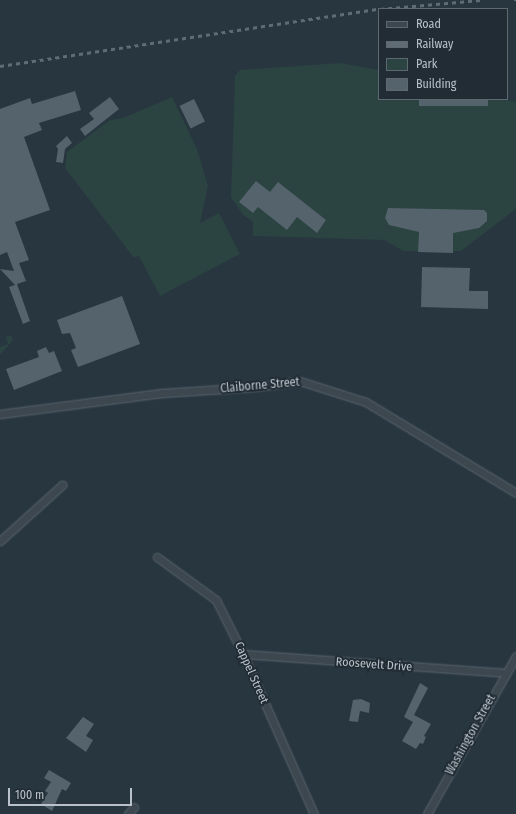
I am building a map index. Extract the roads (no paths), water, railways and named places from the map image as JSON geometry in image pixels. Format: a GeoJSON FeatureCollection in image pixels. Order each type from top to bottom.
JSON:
{"type":"FeatureCollection","features":[{"type":"Feature","properties":{"kind":"street","name":"Claiborne Street"},"geometry":{"type":"LineString","coordinates":[[0,414],[162,393],[255,387],[300,381],[366,402],[516,493]]}},
{"type":"Feature","properties":{"kind":"street"},"geometry":{"type":"LineString","coordinates":[[0,541],[62,485]]}},
{"type":"Feature","properties":{"kind":"street","name":"Cappel Street"},"geometry":{"type":"LineString","coordinates":[[157,557],[216,600],[243,654],[314,814]]}},
{"type":"Feature","properties":{"kind":"street","name":"Roosevelt Drive"},"geometry":{"type":"LineString","coordinates":[[243,654],[506,673]]}},
{"type":"Feature","properties":{"kind":"street","name":"Washington Street"},"geometry":{"type":"LineString","coordinates":[[427,814],[516,656]]}},
{"type":"Feature","properties":{"kind":"street"},"geometry":{"type":"LineString","coordinates":[[128,814],[134,807]]}},
{"type":"Feature","properties":{"kind":"railway"},"geometry":{"type":"LineString","coordinates":[[391,8],[481,0]]}},
{"type":"Feature","properties":{"kind":"railway"},"geometry":{"type":"LineString","coordinates":[[0,66],[378,9]]}}]}
